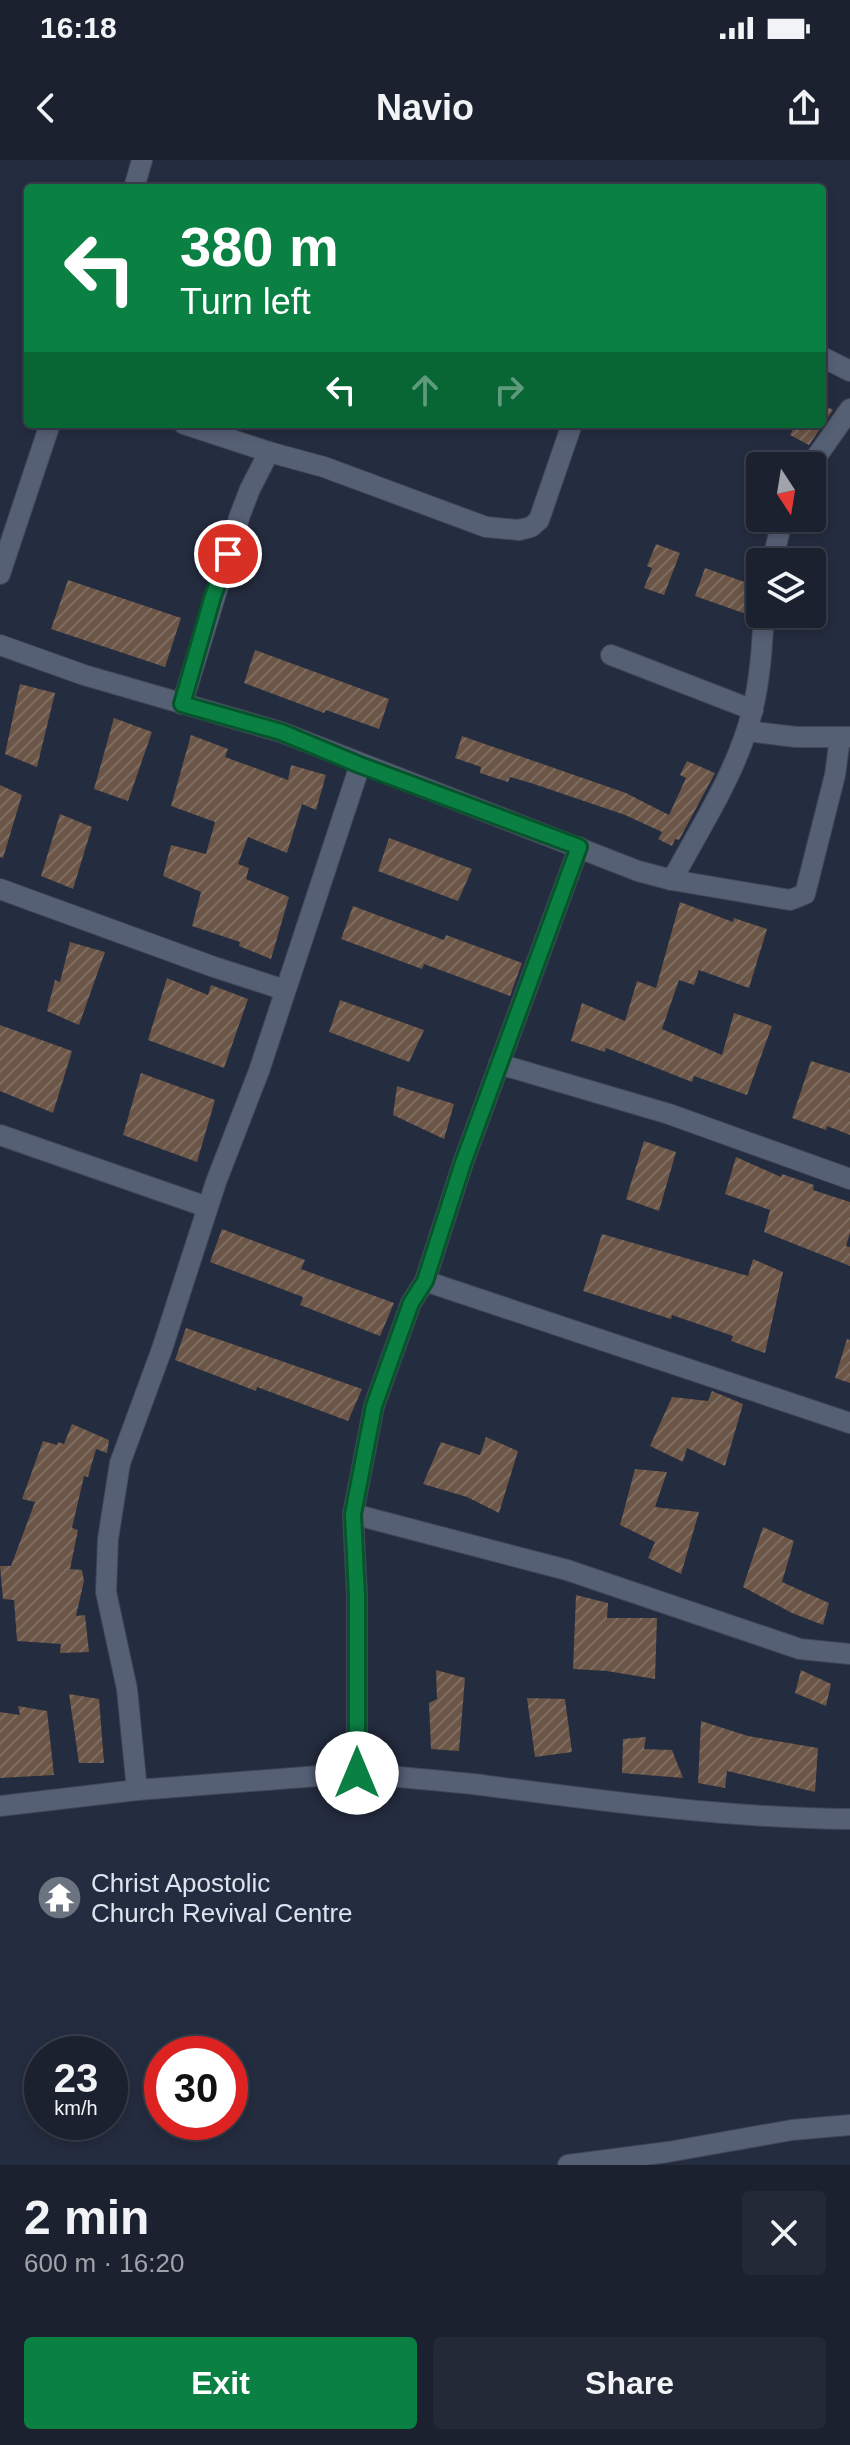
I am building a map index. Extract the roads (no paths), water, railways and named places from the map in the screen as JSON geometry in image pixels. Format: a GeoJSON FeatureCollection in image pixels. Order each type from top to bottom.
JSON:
{"type":"FeatureCollection","features":[{"type":"Feature","properties":{"kind":"street"},"geometry":{"type":"LineString","coordinates":[[135,184],[142,160]]}},
{"type":"Feature","properties":{"kind":"street"},"geometry":{"type":"LineString","coordinates":[[826,359],[850,371]]}},
{"type":"Feature","properties":{"kind":"street"},"geometry":{"type":"LineString","coordinates":[[820,452],[850,409]]}},
{"type":"Feature","properties":{"kind":"street"},"geometry":{"type":"LineString","coordinates":[[0,574],[49,428]]}},
{"type":"Feature","properties":{"kind":"street"},"geometry":{"type":"LineString","coordinates":[[196,428],[324,467],[486,527],[519,530],[531,527],[539,520],[571,428]]}},
{"type":"Feature","properties":{"kind":"street"},"geometry":{"type":"LineString","coordinates":[[182,704],[240,515],[269,452]]}},
{"type":"Feature","properties":{"kind":"street"},"geometry":{"type":"LineString","coordinates":[[672,880],[724,784],[747,731],[753,710],[762,628]]}},
{"type":"Feature","properties":{"kind":"street"},"geometry":{"type":"LineString","coordinates":[[0,645],[84,675],[281,732],[638,871],[672,880],[799,899],[805,894],[845,738],[796,737],[747,731]]}},
{"type":"Feature","properties":{"kind":"street"},"geometry":{"type":"LineString","coordinates":[[611,655],[753,710]]}},
{"type":"Feature","properties":{"kind":"street"},"geometry":{"type":"LineString","coordinates":[[137,1790],[127,1689],[106,1592],[108,1539],[120,1463],[162,1349],[207,1207],[259,1071],[360,765]]}},
{"type":"Feature","properties":{"kind":"street"},"geometry":{"type":"LineString","coordinates":[[357,1773],[357,1596],[353,1514],[374,1406],[411,1303],[425,1281],[463,1163],[579,847]]}},
{"type":"Feature","properties":{"kind":"street"},"geometry":{"type":"LineString","coordinates":[[0,889],[285,990]]}},
{"type":"Feature","properties":{"kind":"street"},"geometry":{"type":"LineString","coordinates":[[499,1064],[669,1114],[850,1179]]}},
{"type":"Feature","properties":{"kind":"street"},"geometry":{"type":"LineString","coordinates":[[2,1140],[207,1207]]}},
{"type":"Feature","properties":{"kind":"street"},"geometry":{"type":"LineString","coordinates":[[425,1281],[850,1423]]}},
{"type":"Feature","properties":{"kind":"street"},"geometry":{"type":"LineString","coordinates":[[353,1514],[567,1570],[800,1649],[850,1654]]}},
{"type":"Feature","properties":{"kind":"street"},"geometry":{"type":"LineString","coordinates":[[0,1806],[137,1790],[357,1773],[674,1809],[774,1818],[850,1819]]}},
{"type":"Feature","properties":{"kind":"street"},"geometry":{"type":"LineString","coordinates":[[568,2165],[669,2158],[792,2130],[850,2125]]}},
{"type":"Feature","properties":{"kind":"place","name":"Christ Apostolic Church Revival Centre"},"geometry":{"type":"Point","coordinates":[60,1898]}}]}
